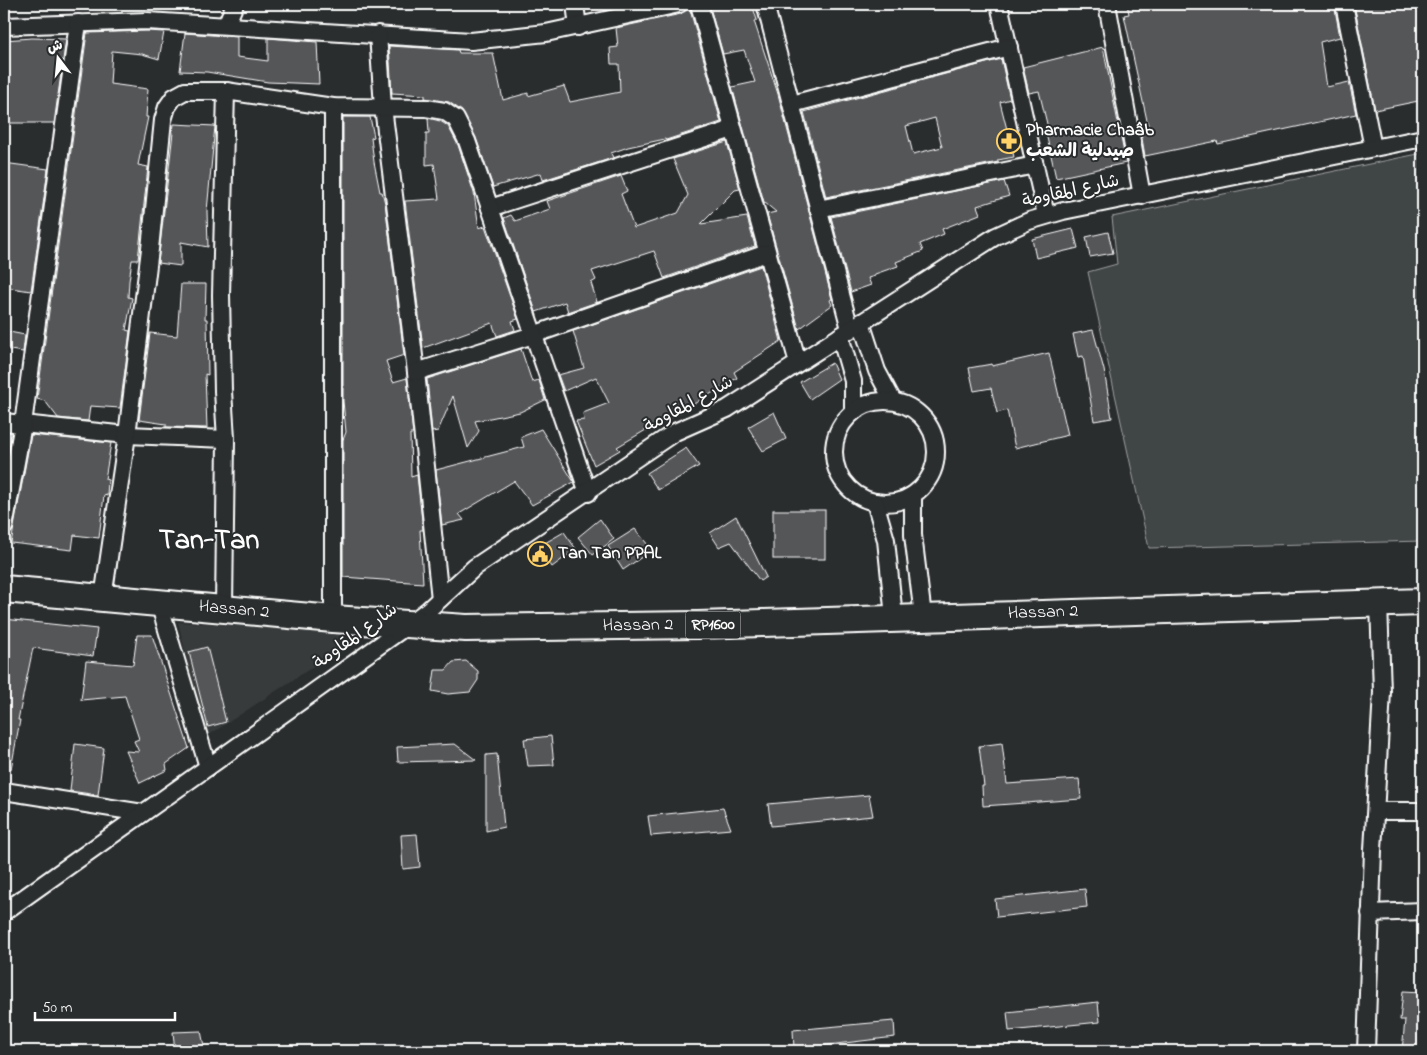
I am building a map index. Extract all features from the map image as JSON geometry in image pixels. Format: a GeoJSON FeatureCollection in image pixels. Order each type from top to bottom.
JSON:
{"type":"FeatureCollection","features":[{"type":"Feature","properties":{"kind":"main road","name":"Hassan 2"},"geometry":{"type":"LineString","coordinates":[[4,589],[408,625],[516,629],[1423,602]]}},
{"type":"Feature","properties":{"kind":"street"},"geometry":{"type":"LineString","coordinates":[[226,25],[235,4]]}},
{"type":"Feature","properties":{"kind":"street"},"geometry":{"type":"LineString","coordinates":[[575,4],[578,27]]}},
{"type":"Feature","properties":{"kind":"street"},"geometry":{"type":"LineString","coordinates":[[4,26],[147,21],[378,34],[471,42],[524,37],[679,4]]}},
{"type":"Feature","properties":{"kind":"street"},"geometry":{"type":"LineString","coordinates":[[699,4],[798,363]]}},
{"type":"Feature","properties":{"kind":"street"},"geometry":{"type":"LineString","coordinates":[[765,4],[851,329],[853,412]]}},
{"type":"Feature","properties":{"kind":"street"},"geometry":{"type":"LineString","coordinates":[[1000,4],[1046,215]]}},
{"type":"Feature","properties":{"kind":"street"},"geometry":{"type":"LineString","coordinates":[[1108,4],[1142,196]]}},
{"type":"Feature","properties":{"kind":"street"},"geometry":{"type":"LineString","coordinates":[[1344,4],[1373,148]]}},
{"type":"Feature","properties":{"kind":"street"},"geometry":{"type":"LineString","coordinates":[[4,528],[24,424],[78,23]]}},
{"type":"Feature","properties":{"kind":"street"},"geometry":{"type":"LineString","coordinates":[[378,34],[383,107],[416,372],[440,599]]}},
{"type":"Feature","properties":{"kind":"street"},"geometry":{"type":"LineString","coordinates":[[792,104],[1009,47]]}},
{"type":"Feature","properties":{"kind":"street"},"geometry":{"type":"LineString","coordinates":[[103,598],[128,435],[163,120],[167,107],[174,96],[185,91],[226,91],[333,106],[426,108],[444,111],[456,119],[462,128],[588,493]]}},
{"type":"Feature","properties":{"kind":"street"},"geometry":{"type":"LineString","coordinates":[[224,609],[226,439],[221,295],[226,91]]}},
{"type":"Feature","properties":{"kind":"street"},"geometry":{"type":"LineString","coordinates":[[333,106],[333,619]]}},
{"type":"Feature","properties":{"kind":"street"},"geometry":{"type":"LineString","coordinates":[[490,208],[733,129]]}},
{"type":"Feature","properties":{"kind":"street","name":"شارع المقاومة"},"geometry":{"type":"LineString","coordinates":[[4,912],[408,625],[475,567],[588,493],[675,432],[727,409],[996,236],[1046,215],[1423,138]]}},
{"type":"Feature","properties":{"kind":"street"},"geometry":{"type":"LineString","coordinates":[[818,209],[1035,165]]}},
{"type":"Feature","properties":{"kind":"street"},"geometry":{"type":"LineString","coordinates":[[416,372],[533,335],[767,253]]}},
{"type":"Feature","properties":{"kind":"street"},"geometry":{"type":"LineString","coordinates":[[851,329],[893,401]]}},
{"type":"Feature","properties":{"kind":"street"},"geometry":{"type":"LineString","coordinates":[[893,401],[908,406],[921,415],[930,426],[936,441],[936,456],[933,471],[925,484],[914,495],[888,503],[875,502],[860,496],[847,486],[838,472],[834,456],[835,439],[842,424],[853,412],[872,403],[893,401]]}},
{"type":"Feature","properties":{"kind":"street"},"geometry":{"type":"LineString","coordinates":[[4,422],[128,435],[226,439]]}},
{"type":"Feature","properties":{"kind":"street"},"geometry":{"type":"LineString","coordinates":[[914,495],[913,535],[923,616]]}},
{"type":"Feature","properties":{"kind":"street"},"geometry":{"type":"LineString","coordinates":[[875,502],[886,540],[894,618]]}},
{"type":"Feature","properties":{"kind":"street"},"geometry":{"type":"LineString","coordinates":[[159,603],[208,767]]}},
{"type":"Feature","properties":{"kind":"street"},"geometry":{"type":"LineString","coordinates":[[1366,1051],[1370,913],[1382,692],[1379,603]]}},
{"type":"Feature","properties":{"kind":"street"},"geometry":{"type":"LineString","coordinates":[[4,791],[142,813]]}},
{"type":"Feature","properties":{"kind":"street"},"geometry":{"type":"LineString","coordinates":[[1376,811],[1423,811]]}},
{"type":"Feature","properties":{"kind":"street"},"geometry":{"type":"LineString","coordinates":[[1370,913],[1423,911]]}},
{"type":"Feature","properties":{"kind":"shaded area"},"geometry":{"type":"Polygon","coordinates":[[[1423,153],[1423,541],[1149,548],[1088,272],[1117,264],[1112,217],[1423,153]]]}},
{"type":"Feature","properties":{"kind":"shaded area"},"geometry":{"type":"Polygon","coordinates":[[[178,622],[337,630],[343,647],[206,737],[178,622]]]}},
{"type":"Feature","properties":{"kind":"building"},"geometry":{"type":"Polygon","coordinates":[[[709,4],[752,4],[757,20],[754,21],[778,94],[832,299],[830,300],[832,305],[799,329],[767,214],[776,212],[764,202],[732,87],[755,82],[744,50],[723,54],[709,4]]]}},
{"type":"Feature","properties":{"kind":"building"},"geometry":{"type":"Polygon","coordinates":[[[1127,4],[1334,4],[1340,37],[1320,42],[1327,87],[1349,82],[1356,114],[1218,144],[1217,141],[1145,156],[1140,127],[1148,125],[1124,15],[1129,14],[1127,4]]]}},
{"type":"Feature","properties":{"kind":"building"},"geometry":{"type":"Polygon","coordinates":[[[1354,4],[1423,4],[1423,16],[1419,17],[1423,34],[1423,100],[1375,110],[1354,4]]]}},
{"type":"Feature","properties":{"kind":"building"},"geometry":{"type":"Polygon","coordinates":[[[689,6],[721,122],[666,140],[628,147],[611,153],[613,158],[543,180],[541,173],[493,187],[476,138],[462,111],[449,102],[425,98],[425,95],[392,93],[389,46],[458,50],[459,53],[493,53],[503,100],[528,93],[528,96],[564,86],[570,102],[620,92],[619,64],[611,64],[610,48],[618,47],[616,28],[681,14],[689,6]]]}},
{"type":"Feature","properties":{"kind":"building"},"geometry":{"type":"Polygon","coordinates":[[[164,32],[159,59],[142,54],[112,51],[110,84],[148,89],[146,117],[148,117],[138,165],[148,167],[138,260],[132,260],[129,281],[128,297],[132,298],[126,330],[130,331],[120,408],[90,406],[88,421],[58,418],[45,401],[37,399],[87,33],[164,32]]]}},
{"type":"Feature","properties":{"kind":"building"},"geometry":{"type":"Polygon","coordinates":[[[185,33],[237,37],[237,57],[268,61],[268,38],[317,42],[319,84],[268,82],[207,72],[180,71],[185,33]]]}},
{"type":"Feature","properties":{"kind":"building"},"geometry":{"type":"Polygon","coordinates":[[[32,38],[66,39],[54,123],[4,123],[4,40],[32,38]]]}},
{"type":"Feature","properties":{"kind":"building"},"geometry":{"type":"Polygon","coordinates":[[[1103,47],[1126,163],[1056,178],[1046,133],[1049,132],[1039,91],[1029,93],[1023,67],[1103,47]]]}},
{"type":"Feature","properties":{"kind":"building"},"geometry":{"type":"Polygon","coordinates":[[[1001,59],[1010,99],[1000,102],[1014,157],[998,160],[998,162],[826,197],[804,112],[1001,59]],[[935,118],[906,126],[913,154],[942,147],[935,118]]]}},
{"type":"Feature","properties":{"kind":"building"},"geometry":{"type":"Polygon","coordinates":[[[343,117],[370,117],[374,137],[371,138],[374,162],[380,192],[382,192],[385,203],[404,355],[386,361],[393,382],[407,378],[413,434],[410,434],[411,477],[417,475],[423,530],[420,530],[423,583],[343,577],[343,440],[346,432],[343,401],[343,117]]]}},
{"type":"Feature","properties":{"kind":"building"},"geometry":{"type":"Polygon","coordinates":[[[428,118],[440,121],[448,126],[458,145],[474,193],[479,228],[485,226],[518,319],[512,321],[515,330],[497,336],[492,323],[423,348],[405,201],[439,199],[434,164],[426,165],[426,133],[429,133],[428,118]]]}},
{"type":"Feature","properties":{"kind":"building"},"geometry":{"type":"Polygon","coordinates":[[[174,124],[215,126],[207,211],[208,247],[181,242],[181,266],[158,263],[174,124]]]}},
{"type":"Feature","properties":{"kind":"building"},"geometry":{"type":"Polygon","coordinates":[[[727,142],[740,189],[735,190],[701,224],[747,217],[755,246],[664,278],[654,251],[592,271],[596,280],[591,283],[597,302],[568,312],[565,302],[536,312],[504,218],[511,215],[515,221],[550,209],[547,201],[621,176],[627,191],[621,194],[634,228],[678,213],[688,195],[673,159],[727,142]]]}},
{"type":"Feature","properties":{"kind":"building"},"geometry":{"type":"Polygon","coordinates":[[[4,163],[48,169],[31,291],[4,287],[4,163]]]}},
{"type":"Feature","properties":{"kind":"building"},"geometry":{"type":"Polygon","coordinates":[[[1004,181],[1009,196],[977,206],[980,214],[942,229],[944,234],[920,244],[923,251],[896,262],[898,266],[868,278],[871,285],[851,292],[831,217],[1004,181]]]}},
{"type":"Feature","properties":{"kind":"building"},"geometry":{"type":"Polygon","coordinates":[[[1073,229],[1078,248],[1036,258],[1032,239],[1073,229]]]}},
{"type":"Feature","properties":{"kind":"building"},"geometry":{"type":"Polygon","coordinates":[[[1108,232],[1113,253],[1090,257],[1086,237],[1108,232]]]}},
{"type":"Feature","properties":{"kind":"building"},"geometry":{"type":"Polygon","coordinates":[[[761,266],[781,341],[734,372],[737,378],[647,432],[646,430],[617,447],[620,450],[594,465],[576,421],[584,420],[583,413],[609,403],[596,377],[564,391],[558,375],[584,368],[573,331],[761,266]]]}},
{"type":"Feature","properties":{"kind":"building"},"geometry":{"type":"Polygon","coordinates":[[[181,284],[206,284],[205,319],[207,319],[208,375],[205,374],[207,428],[166,427],[166,424],[139,420],[150,333],[177,336],[181,284]]]}},
{"type":"Feature","properties":{"kind":"building"},"geometry":{"type":"Polygon","coordinates":[[[1093,330],[1104,370],[1112,418],[1094,421],[1083,356],[1078,357],[1073,334],[1093,330]]]}},
{"type":"Feature","properties":{"kind":"building"},"geometry":{"type":"Polygon","coordinates":[[[4,331],[25,335],[23,352],[4,349],[4,331]]]}},
{"type":"Feature","properties":{"kind":"building"},"geometry":{"type":"Polygon","coordinates":[[[521,349],[532,382],[539,380],[545,400],[520,412],[475,421],[479,431],[468,448],[453,396],[438,431],[432,432],[427,379],[521,349]]]}},
{"type":"Feature","properties":{"kind":"building"},"geometry":{"type":"Polygon","coordinates":[[[1049,353],[1068,435],[1015,448],[1007,410],[997,413],[991,388],[974,391],[969,368],[992,364],[992,366],[1049,353]]]}},
{"type":"Feature","properties":{"kind":"building"},"geometry":{"type":"Polygon","coordinates":[[[832,363],[839,379],[810,399],[800,382],[832,363]]]}},
{"type":"Feature","properties":{"kind":"building"},"geometry":{"type":"Polygon","coordinates":[[[774,412],[786,439],[763,451],[748,427],[774,412]]]}},
{"type":"Feature","properties":{"kind":"building"},"geometry":{"type":"Polygon","coordinates":[[[541,429],[574,482],[532,505],[514,481],[459,514],[464,520],[442,525],[436,470],[524,447],[521,437],[541,429]]]}},
{"type":"Feature","properties":{"kind":"building"},"geometry":{"type":"Polygon","coordinates":[[[31,435],[111,443],[105,479],[108,480],[107,496],[104,495],[99,538],[74,535],[72,550],[11,543],[31,435]]]}},
{"type":"Feature","properties":{"kind":"building"},"geometry":{"type":"Polygon","coordinates":[[[686,448],[699,466],[658,490],[647,473],[686,448]]]}},
{"type":"Feature","properties":{"kind":"building"},"geometry":{"type":"Polygon","coordinates":[[[773,510],[825,510],[825,559],[773,559],[773,510]]]}},
{"type":"Feature","properties":{"kind":"building"},"geometry":{"type":"Polygon","coordinates":[[[736,516],[766,577],[760,581],[731,542],[719,547],[710,533],[736,516]]]}},
{"type":"Feature","properties":{"kind":"building"},"geometry":{"type":"Polygon","coordinates":[[[600,519],[614,539],[593,555],[578,537],[600,519]]]}},
{"type":"Feature","properties":{"kind":"building"},"geometry":{"type":"Polygon","coordinates":[[[635,529],[652,550],[623,570],[608,546],[635,529]]]}},
{"type":"Feature","properties":{"kind":"building"},"geometry":{"type":"Polygon","coordinates":[[[564,532],[576,549],[552,567],[538,547],[564,532]]]}},
{"type":"Feature","properties":{"kind":"building"},"geometry":{"type":"Polygon","coordinates":[[[4,619],[97,629],[93,656],[33,648],[18,720],[20,720],[11,769],[4,768],[4,619]]]}},
{"type":"Feature","properties":{"kind":"building"},"geometry":{"type":"Polygon","coordinates":[[[137,635],[152,635],[189,748],[166,764],[167,770],[140,783],[126,751],[139,752],[134,741],[139,739],[125,696],[81,700],[86,661],[133,665],[137,635]]]}},
{"type":"Feature","properties":{"kind":"building"},"geometry":{"type":"Polygon","coordinates":[[[207,647],[226,722],[208,727],[189,652],[207,647]]]}},
{"type":"Feature","properties":{"kind":"building"},"geometry":{"type":"Polygon","coordinates":[[[466,661],[478,671],[478,680],[470,692],[448,694],[432,691],[435,670],[446,670],[453,662],[466,661]]]}},
{"type":"Feature","properties":{"kind":"building"},"geometry":{"type":"Polygon","coordinates":[[[551,736],[554,765],[528,766],[524,739],[551,736]]]}},
{"type":"Feature","properties":{"kind":"building"},"geometry":{"type":"Polygon","coordinates":[[[1002,743],[1007,784],[1079,779],[1081,799],[983,806],[982,786],[984,786],[979,746],[1002,743]]]}},
{"type":"Feature","properties":{"kind":"building"},"geometry":{"type":"Polygon","coordinates":[[[75,744],[104,748],[98,795],[70,791],[75,744]]]}},
{"type":"Feature","properties":{"kind":"building"},"geometry":{"type":"Polygon","coordinates":[[[455,744],[476,760],[398,762],[397,747],[455,744]]]}},
{"type":"Feature","properties":{"kind":"building"},"geometry":{"type":"Polygon","coordinates":[[[497,754],[504,827],[486,831],[486,755],[497,754]]]}},
{"type":"Feature","properties":{"kind":"building"},"geometry":{"type":"Polygon","coordinates":[[[869,795],[873,816],[771,826],[768,804],[869,795]]]}},
{"type":"Feature","properties":{"kind":"building"},"geometry":{"type":"Polygon","coordinates":[[[723,808],[731,829],[651,836],[648,816],[723,808]]]}},
{"type":"Feature","properties":{"kind":"building"},"geometry":{"type":"Polygon","coordinates":[[[417,834],[420,867],[403,869],[401,835],[417,834]]]}},
{"type":"Feature","properties":{"kind":"building"},"geometry":{"type":"Polygon","coordinates":[[[1085,889],[1087,907],[997,917],[995,899],[1085,889]]]}},
{"type":"Feature","properties":{"kind":"building"},"geometry":{"type":"Polygon","coordinates":[[[1403,991],[1423,992],[1423,1051],[1402,1051],[1405,1020],[1400,1020],[1403,991]]]}},
{"type":"Feature","properties":{"kind":"building"},"geometry":{"type":"Polygon","coordinates":[[[1098,1002],[1100,1022],[1009,1031],[1007,1012],[1098,1002]]]}},
{"type":"Feature","properties":{"kind":"building"},"geometry":{"type":"Polygon","coordinates":[[[894,1021],[895,1037],[794,1049],[793,1030],[894,1021]]]}},
{"type":"Feature","properties":{"kind":"building"},"geometry":{"type":"Polygon","coordinates":[[[201,1031],[205,1051],[175,1051],[173,1032],[201,1031]]]}},
{"type":"Feature","properties":{"kind":"place","name":"Pharmacie Chaâb صيدلية الشعب"},"geometry":{"type":"Point","coordinates":[1009,141]}},
{"type":"Feature","properties":{"kind":"place","name":"Tan Tan PPAL"},"geometry":{"type":"Point","coordinates":[540,554]}},
{"type":"Feature","properties":{"kind":"district","name":"Tan-Tan"},"geometry":{"type":"Point","coordinates":[209,541]}}]}
